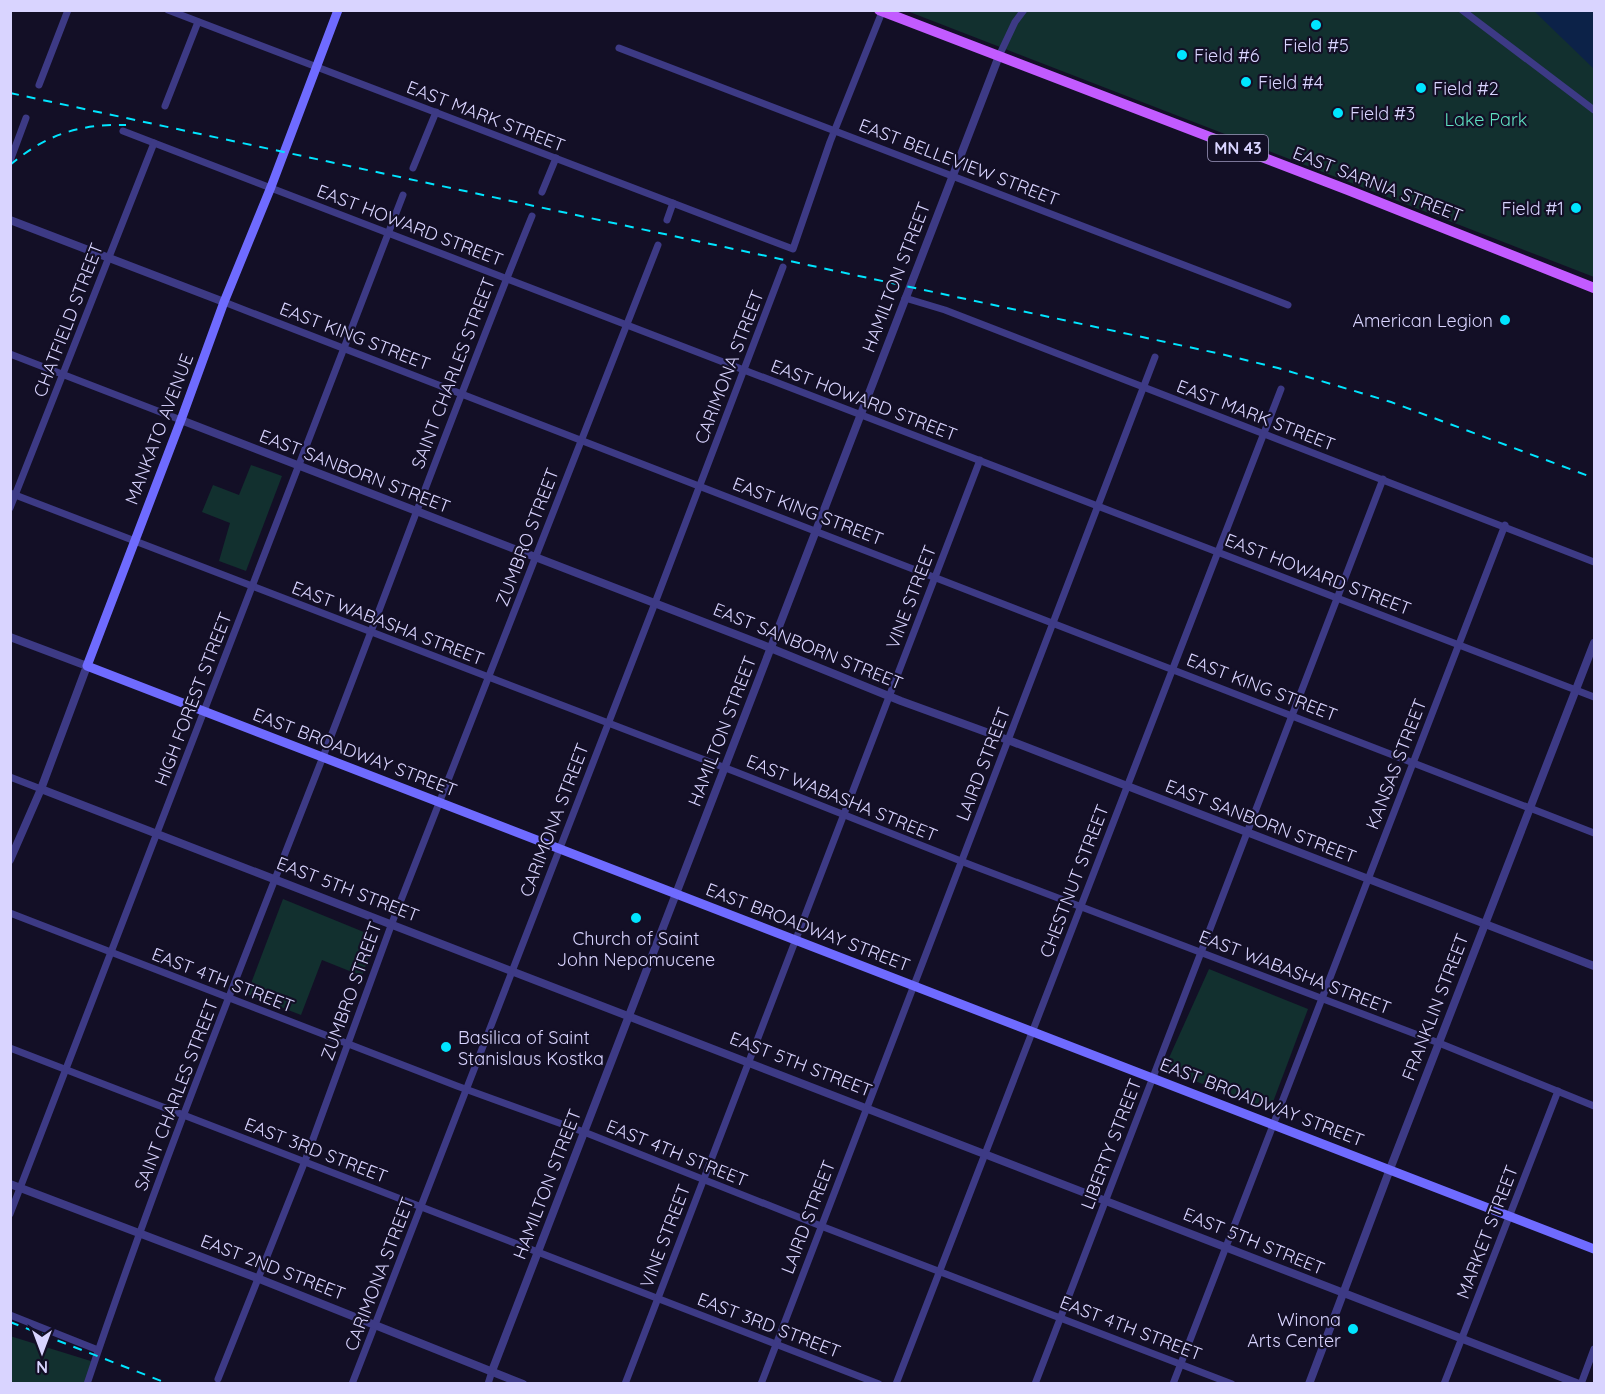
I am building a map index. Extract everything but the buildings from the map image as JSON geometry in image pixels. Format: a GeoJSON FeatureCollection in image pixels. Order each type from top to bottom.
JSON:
{"type":"FeatureCollection","features":[{"type":"Feature","properties":{"kind":"main road","name":"MANKATO AVENUE"},"geometry":{"type":"LineString","coordinates":[[87,666],[338,10]]}},
{"type":"Feature","properties":{"kind":"main road","name":"EAST SARNIA STREET"},"geometry":{"type":"LineString","coordinates":[[881,11],[1348,190],[1594,288]]}},
{"type":"Feature","properties":{"kind":"main road","name":"EAST BROADWAY STREET"},"geometry":{"type":"LineString","coordinates":[[87,666],[1594,1249]]}},
{"type":"Feature","properties":{"kind":"street"},"geometry":{"type":"LineString","coordinates":[[39,85],[68,10]]}},
{"type":"Feature","properties":{"kind":"street","name":"EAST MARK STREET"},"geometry":{"type":"LineString","coordinates":[[168,10],[793,249],[835,130]]}},
{"type":"Feature","properties":{"kind":"street"},"geometry":{"type":"LineString","coordinates":[[999,56],[1015,22],[1024,10]]}},
{"type":"Feature","properties":{"kind":"street"},"geometry":{"type":"LineString","coordinates":[[1462,10],[1594,110]]}},
{"type":"Feature","properties":{"kind":"street"},"geometry":{"type":"LineString","coordinates":[[835,130],[881,11]]}},
{"type":"Feature","properties":{"kind":"street"},"geometry":{"type":"LineString","coordinates":[[165,105],[198,22]]}},
{"type":"Feature","properties":{"kind":"street","name":"EAST BELLEVIEW STREET"},"geometry":{"type":"LineString","coordinates":[[618,48],[1288,305]]}},
{"type":"Feature","properties":{"kind":"street","name":"HAMILTON STREET"},"geometry":{"type":"LineString","coordinates":[[488,1383],[999,56]]}},
{"type":"Feature","properties":{"kind":"street"},"geometry":{"type":"LineString","coordinates":[[413,168],[436,112]]}},
{"type":"Feature","properties":{"kind":"street"},"geometry":{"type":"LineString","coordinates":[[10,161],[26,118]]}},
{"type":"Feature","properties":{"kind":"street","name":"EAST HOWARD STREET"},"geometry":{"type":"LineString","coordinates":[[123,130],[1594,697]]}},
{"type":"Feature","properties":{"kind":"street","name":"CHATFIELD STREET"},"geometry":{"type":"LineString","coordinates":[[10,508],[13,494],[64,374],[154,142]]}},
{"type":"Feature","properties":{"kind":"street"},"geometry":{"type":"LineString","coordinates":[[542,192],[555,158]]}},
{"type":"Feature","properties":{"kind":"street","name":"HIGH FOREST STREET"},"geometry":{"type":"LineString","coordinates":[[10,1214],[403,195]]}},
{"type":"Feature","properties":{"kind":"street"},"geometry":{"type":"LineString","coordinates":[[667,220],[673,203]]}},
{"type":"Feature","properties":{"kind":"street","name":"SAINT CHARLES STREET"},"geometry":{"type":"LineString","coordinates":[[87,1383],[183,1114],[415,512],[532,216]]}},
{"type":"Feature","properties":{"kind":"street","name":"EAST KING STREET"},"geometry":{"type":"LineString","coordinates":[[10,220],[1594,833]]}},
{"type":"Feature","properties":{"kind":"street","name":"ZUMBRO STREET"},"geometry":{"type":"LineString","coordinates":[[218,1379],[305,1161],[392,923],[658,245]]}},
{"type":"Feature","properties":{"kind":"street","name":"CARIMONA STREET"},"geometry":{"type":"LineString","coordinates":[[352,1383],[422,1207],[783,267]]}},
{"type":"Feature","properties":{"kind":"street","name":"EAST MARK STREET"},"geometry":{"type":"LineString","coordinates":[[905,298],[945,310],[1504,525],[1594,562]]}},
{"type":"Feature","properties":{"kind":"street","name":"EAST SANBORN STREET"},"geometry":{"type":"LineString","coordinates":[[10,354],[771,648],[889,696],[1594,966]]}},
{"type":"Feature","properties":{"kind":"street","name":"LAIRD STREET"},"geometry":{"type":"LineString","coordinates":[[761,1383],[1155,357]]}},
{"type":"Feature","properties":{"kind":"street","name":"CHESTNUT STREET"},"geometry":{"type":"LineString","coordinates":[[896,1383],[1281,389]]}},
{"type":"Feature","properties":{"kind":"street","name":"VINE STREET"},"geometry":{"type":"LineString","coordinates":[[625,1383],[980,460]]}},
{"type":"Feature","properties":{"kind":"street","name":"LIBERTY STREET"},"geometry":{"type":"LineString","coordinates":[[1035,1383],[1383,479]]}},
{"type":"Feature","properties":{"kind":"street","name":"EAST WABASHA STREET"},"geometry":{"type":"LineString","coordinates":[[13,494],[725,767],[961,861],[1439,1043],[1594,1106]]}},
{"type":"Feature","properties":{"kind":"street","name":"KANSAS STREET"},"geometry":{"type":"LineString","coordinates":[[1173,1383],[1504,525]]}},
{"type":"Feature","properties":{"kind":"street","name":"EAST BROADWAY STREET"},"geometry":{"type":"LineString","coordinates":[[10,637],[87,666]]}},
{"type":"Feature","properties":{"kind":"street","name":"FRANKLIN STREET"},"geometry":{"type":"LineString","coordinates":[[1309,1383],[1594,643]]}},
{"type":"Feature","properties":{"kind":"street","name":"MANKATO AVENUE"},"geometry":{"type":"LineString","coordinates":[[10,860],[41,789],[87,666]]}},
{"type":"Feature","properties":{"kind":"street","name":"EAST 5TH STREET"},"geometry":{"type":"LineString","coordinates":[[10,777],[512,969],[1343,1294],[1580,1383]]}},
{"type":"Feature","properties":{"kind":"street","name":"EAST 4TH STREET"},"geometry":{"type":"LineString","coordinates":[[10,913],[1232,1383]]}},
{"type":"Feature","properties":{"kind":"street","name":"EAST 3RD STREET"},"geometry":{"type":"LineString","coordinates":[[10,1048],[879,1383]]}},
{"type":"Feature","properties":{"kind":"street","name":"MARKET STREET"},"geometry":{"type":"LineString","coordinates":[[1444,1383],[1558,1092]]}},
{"type":"Feature","properties":{"kind":"street","name":"EAST 2ND STREET"},"geometry":{"type":"LineString","coordinates":[[10,1184],[524,1383]]}},
{"type":"Feature","properties":{"kind":"street"},"geometry":{"type":"LineString","coordinates":[[10,1315],[98,1350]]}},
{"type":"Feature","properties":{"kind":"street"},"geometry":{"type":"LineString","coordinates":[[1580,1383],[1594,1349]]}},
{"type":"Feature","properties":{"kind":"green space","name":"Lake Park"},"geometry":{"type":"Polygon","coordinates":[[[907,11],[1594,11],[1594,277],[907,11]]]}},
{"type":"Feature","properties":{"kind":"green space"},"geometry":{"type":"Polygon","coordinates":[[[251,465],[282,476],[246,571],[219,561],[230,523],[202,512],[213,485],[239,495],[251,465]]]}},
{"type":"Feature","properties":{"kind":"green space"},"geometry":{"type":"Polygon","coordinates":[[[283,899],[376,937],[362,976],[322,960],[301,1015],[247,994],[283,899]]]}},
{"type":"Feature","properties":{"kind":"green space"},"geometry":{"type":"Polygon","coordinates":[[[1209,969],[1308,1009],[1270,1110],[1164,1069],[1209,969]]]}},
{"type":"Feature","properties":{"kind":"green space"},"geometry":{"type":"Polygon","coordinates":[[[10,1336],[94,1362],[87,1383],[11,1383],[10,1336]]]}},
{"type":"Feature","properties":{"kind":"water"},"geometry":{"type":"Polygon","coordinates":[[[1534,11],[1594,11],[1594,69],[1534,11]]]}},
{"type":"Feature","properties":{"kind":"railway"},"geometry":{"type":"LineString","coordinates":[[10,93],[1221,354],[1278,368],[1391,402],[1594,478]]}},
{"type":"Feature","properties":{"kind":"railway"},"geometry":{"type":"LineString","coordinates":[[10,165],[37,146],[64,133],[93,126],[126,125]]}},
{"type":"Feature","properties":{"kind":"railway"},"geometry":{"type":"LineString","coordinates":[[10,1322],[169,1384]]}},
{"type":"Feature","properties":{"kind":"place","name":"Field #5"},"geometry":{"type":"Point","coordinates":[1316,25]}},
{"type":"Feature","properties":{"kind":"place","name":"Field #6"},"geometry":{"type":"Point","coordinates":[1182,55]}},
{"type":"Feature","properties":{"kind":"place","name":"Field #4"},"geometry":{"type":"Point","coordinates":[1246,82]}},
{"type":"Feature","properties":{"kind":"place","name":"Field #2"},"geometry":{"type":"Point","coordinates":[1421,88]}},
{"type":"Feature","properties":{"kind":"place","name":"Field #3"},"geometry":{"type":"Point","coordinates":[1338,113]}},
{"type":"Feature","properties":{"kind":"place","name":"Field #1"},"geometry":{"type":"Point","coordinates":[1576,208]}},
{"type":"Feature","properties":{"kind":"place","name":"American Legion"},"geometry":{"type":"Point","coordinates":[1505,320]}},
{"type":"Feature","properties":{"kind":"place","name":"Church of Saint John Nepomucene"},"geometry":{"type":"Point","coordinates":[636,918]}},
{"type":"Feature","properties":{"kind":"place","name":"Basilica of Saint Stanislaus Kostka"},"geometry":{"type":"Point","coordinates":[446,1047]}},
{"type":"Feature","properties":{"kind":"place","name":"Winona Arts Center"},"geometry":{"type":"Point","coordinates":[1353,1329]}}]}
